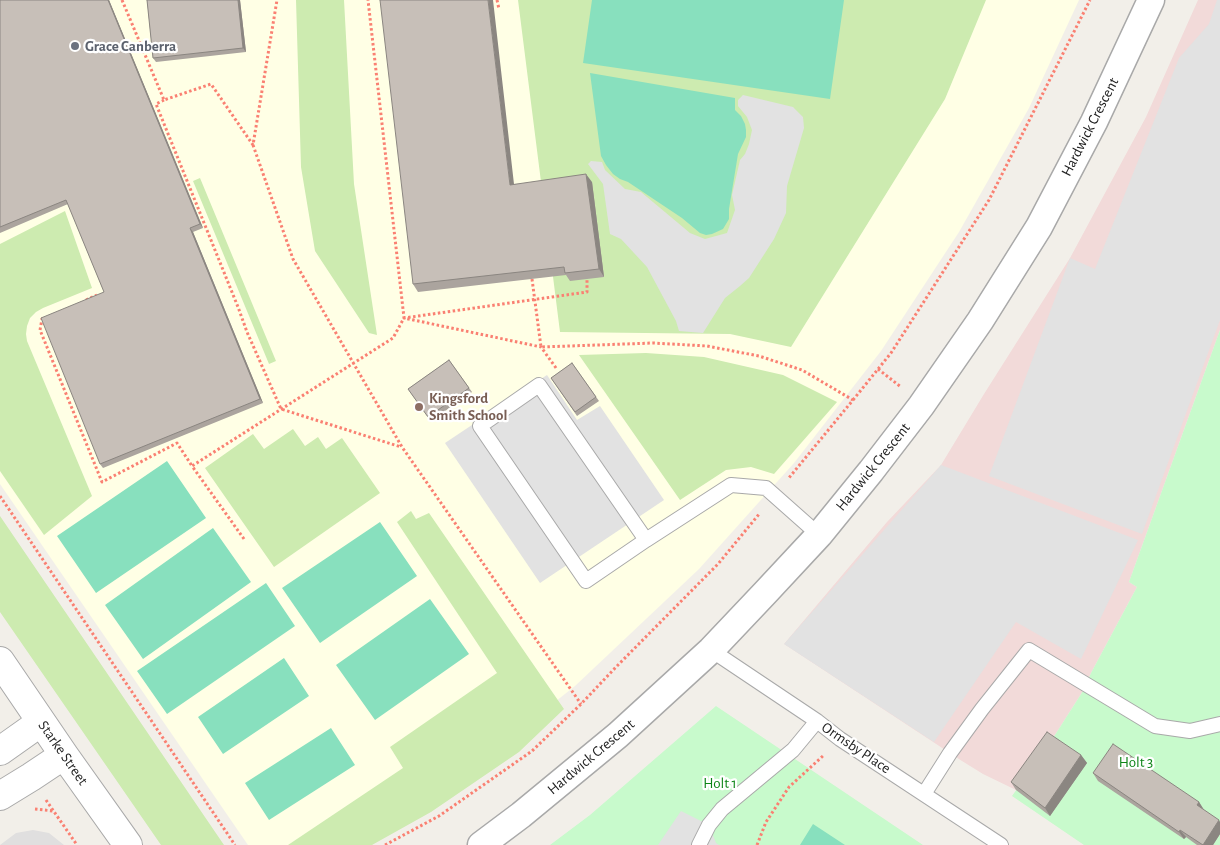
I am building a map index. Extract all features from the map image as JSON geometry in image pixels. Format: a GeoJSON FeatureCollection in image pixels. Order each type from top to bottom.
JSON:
{"type":"FeatureCollection","features":[{"type":"Feature","properties":{"kind":"street","name":"Hardwick Crescent"},"geometry":{"type":"LineString","coordinates":[[481,845],[521,815],[618,735],[711,650],[766,593],[871,472],[921,406],[980,321],[1039,227],[1094,122],[1150,0]]}},
{"type":"Feature","properties":{"kind":"street","name":"Starke Street"},"geometry":{"type":"LineString","coordinates":[[0,661],[64,756],[128,845]]}},
{"type":"Feature","properties":{"kind":"street"},"geometry":{"type":"LineString","coordinates":[[0,752],[41,722]]}},
{"type":"Feature","properties":{"kind":"street"},"geometry":{"type":"LineString","coordinates":[[0,796],[64,756]]}},
{"type":"Feature","properties":{"kind":"lane"},"geometry":{"type":"LineString","coordinates":[[646,540],[539,385],[480,426],[586,581],[731,485],[766,488],[818,535]]}},
{"type":"Feature","properties":{"kind":"lane","name":"Ormsby Place"},"geometry":{"type":"LineString","coordinates":[[711,650],[817,721],[840,739],[1001,845]]}},
{"type":"Feature","properties":{"kind":"lane"},"geometry":{"type":"LineString","coordinates":[[924,794],[950,753],[1028,650],[1154,726],[1190,731],[1220,724]]}},
{"type":"Feature","properties":{"kind":"lane"},"geometry":{"type":"LineString","coordinates":[[699,845],[709,825],[722,809],[793,750],[817,721]]}},
{"type":"Feature","properties":{"kind":"path"},"geometry":{"type":"LineString","coordinates":[[122,0],[164,100]]}},
{"type":"Feature","properties":{"kind":"path"},"geometry":{"type":"LineString","coordinates":[[253,145],[277,0]]}},
{"type":"Feature","properties":{"kind":"path"},"geometry":{"type":"LineString","coordinates":[[192,466],[393,338],[404,318],[368,0]]}},
{"type":"Feature","properties":{"kind":"path"},"geometry":{"type":"LineString","coordinates":[[497,0],[499,9]]}},
{"type":"Feature","properties":{"kind":"path"},"geometry":{"type":"LineString","coordinates":[[853,400],[890,353],[989,200],[1090,0]]}},
{"type":"Feature","properties":{"kind":"path"},"geometry":{"type":"LineString","coordinates":[[402,447],[282,408],[247,332],[156,104],[211,84],[253,145],[293,259],[402,447],[581,704]]}},
{"type":"Feature","properties":{"kind":"path"},"geometry":{"type":"LineString","coordinates":[[404,318],[587,292],[586,279]]}},
{"type":"Feature","properties":{"kind":"path"},"geometry":{"type":"LineString","coordinates":[[81,302],[97,295]]}},
{"type":"Feature","properties":{"kind":"path"},"geometry":{"type":"LineString","coordinates":[[49,315],[42,318],[40,330],[102,482],[177,443],[244,539]]}},
{"type":"Feature","properties":{"kind":"path"},"geometry":{"type":"LineString","coordinates":[[404,318],[541,347],[557,369]]}},
{"type":"Feature","properties":{"kind":"path"},"geometry":{"type":"LineString","coordinates":[[0,496],[235,845]]}},
{"type":"Feature","properties":{"kind":"path"},"geometry":{"type":"LineString","coordinates":[[757,845],[766,822],[789,787],[840,739]]}},
{"type":"Feature","properties":{"kind":"path"},"geometry":{"type":"LineString","coordinates":[[54,811],[77,845]]}},
{"type":"Feature","properties":{"kind":"shaded area","name":"Kingsford Smith School"},"geometry":{"type":"Polygon","coordinates":[[[0,0],[1079,0],[1029,108],[959,232],[881,351],[794,463],[699,569],[575,686],[452,784],[343,845],[248,845],[0,484],[0,0]]]}},
{"type":"Feature","properties":{"kind":"shaded area"},"geometry":{"type":"Polygon","coordinates":[[[1198,0],[1220,0],[1220,330],[1129,582],[1137,587],[1083,691],[1016,790],[983,774],[962,761],[784,644],[887,522],[941,465],[1070,258],[1146,117],[1198,0]]]}},
{"type":"Feature","properties":{"kind":"shaded area"},"geometry":{"type":"Polygon","coordinates":[[[1217,0],[1220,0],[1220,320],[1142,534],[989,476],[1070,258],[1095,269],[1179,58],[1209,24],[1217,0]]]}},
{"type":"Feature","properties":{"kind":"shaded area"},"geometry":{"type":"Polygon","coordinates":[[[743,95],[793,107],[803,117],[804,128],[787,186],[786,213],[774,239],[749,278],[725,298],[703,333],[679,331],[676,321],[647,267],[621,239],[610,234],[603,184],[588,164],[591,161],[602,162],[605,170],[625,189],[641,192],[690,233],[705,239],[727,233],[735,210],[732,195],[740,160],[749,144],[752,130],[747,117],[738,106],[738,100],[743,95]]]}},
{"type":"Feature","properties":{"kind":"shaded area"},"geometry":{"type":"Polygon","coordinates":[[[547,375],[577,420],[600,406],[664,500],[540,583],[445,443],[547,375]]]}},
{"type":"Feature","properties":{"kind":"shaded area"},"geometry":{"type":"Polygon","coordinates":[[[941,465],[1138,540],[1081,659],[1016,622],[934,742],[784,644],[941,465]]]}},
{"type":"Feature","properties":{"kind":"shaded area"},"geometry":{"type":"Polygon","coordinates":[[[681,811],[709,825],[716,843],[719,845],[658,845],[681,811]]]}},
{"type":"Feature","properties":{"kind":"shaded area"},"geometry":{"type":"Polygon","coordinates":[[[33,830],[49,833],[64,845],[0,845],[16,833],[33,830]]]}},
{"type":"Feature","properties":{"kind":"green space"},"geometry":{"type":"Polygon","coordinates":[[[296,0],[344,0],[354,184],[377,335],[369,333],[315,251],[301,167],[296,0]]]}},
{"type":"Feature","properties":{"kind":"green space"},"geometry":{"type":"Polygon","coordinates":[[[518,0],[986,0],[945,99],[791,347],[730,334],[560,332],[518,0]]]}},
{"type":"Feature","properties":{"kind":"green space"},"geometry":{"type":"Polygon","coordinates":[[[592,0],[844,0],[830,99],[583,63],[592,0]]]}},
{"type":"Feature","properties":{"kind":"green space"},"geometry":{"type":"Polygon","coordinates":[[[590,73],[735,98],[735,110],[745,124],[746,137],[738,154],[729,219],[723,229],[712,234],[700,233],[682,218],[613,174],[601,156],[590,73]]]}},
{"type":"Feature","properties":{"kind":"green space"},"geometry":{"type":"Polygon","coordinates":[[[200,178],[276,361],[269,364],[193,181],[200,178]]]}},
{"type":"Feature","properties":{"kind":"green space"},"geometry":{"type":"Polygon","coordinates":[[[65,211],[92,288],[36,312],[30,318],[26,334],[27,341],[92,496],[44,535],[0,471],[0,244],[65,211]]]}},
{"type":"Feature","properties":{"kind":"green space","name":"Holt 3"},"geometry":{"type":"Polygon","coordinates":[[[1220,330],[1220,845],[1084,845],[1012,796],[1083,691],[1137,587],[1129,582],[1220,330]]]}},
{"type":"Feature","properties":{"kind":"green space"},"geometry":{"type":"Polygon","coordinates":[[[646,353],[704,357],[783,375],[837,402],[774,474],[751,467],[726,470],[680,500],[579,355],[646,353]]]}},
{"type":"Feature","properties":{"kind":"green space"},"geometry":{"type":"Polygon","coordinates":[[[293,429],[305,446],[318,437],[326,449],[342,438],[380,493],[274,567],[205,468],[253,434],[264,449],[293,429]]]}},
{"type":"Feature","properties":{"kind":"green space"},"geometry":{"type":"Polygon","coordinates":[[[167,461],[206,518],[96,593],[57,536],[167,461]]]}},
{"type":"Feature","properties":{"kind":"green space"},"geometry":{"type":"Polygon","coordinates":[[[411,511],[416,519],[429,513],[564,709],[519,752],[431,812],[372,845],[288,845],[403,768],[390,747],[497,673],[397,522],[411,511]]]}},
{"type":"Feature","properties":{"kind":"green space"},"geometry":{"type":"Polygon","coordinates":[[[0,516],[224,845],[161,845],[0,612],[0,516]]]}},
{"type":"Feature","properties":{"kind":"green space"},"geometry":{"type":"Polygon","coordinates":[[[380,522],[417,576],[320,643],[282,588],[380,522]]]}},
{"type":"Feature","properties":{"kind":"green space"},"geometry":{"type":"Polygon","coordinates":[[[213,528],[251,582],[143,659],[105,605],[213,528]]]}},
{"type":"Feature","properties":{"kind":"green space"},"geometry":{"type":"Polygon","coordinates":[[[266,583],[295,626],[167,714],[137,671],[266,583]]]}},
{"type":"Feature","properties":{"kind":"green space"},"geometry":{"type":"Polygon","coordinates":[[[430,599],[469,654],[375,720],[336,665],[430,599]]]}},
{"type":"Feature","properties":{"kind":"green space"},"geometry":{"type":"Polygon","coordinates":[[[284,658],[309,696],[223,754],[198,717],[284,658]]]}},
{"type":"Feature","properties":{"kind":"green space","name":"Holt 1"},"geometry":{"type":"Polygon","coordinates":[[[716,706],[923,845],[550,845],[590,815],[716,706]]]}},
{"type":"Feature","properties":{"kind":"green space"},"geometry":{"type":"Polygon","coordinates":[[[331,728],[355,765],[269,820],[245,783],[331,728]]]}},
{"type":"Feature","properties":{"kind":"green space"},"geometry":{"type":"Polygon","coordinates":[[[813,824],[845,845],[800,845],[813,824]]]}},
{"type":"Feature","properties":{"kind":"building"},"geometry":{"type":"Polygon","coordinates":[[[0,0],[108,0],[200,224],[190,228],[260,399],[100,464],[41,318],[104,292],[66,200],[0,227],[0,0]]]}},
{"type":"Feature","properties":{"kind":"building"},"geometry":{"type":"Polygon","coordinates":[[[147,0],[238,0],[243,48],[153,58],[147,0]]]}},
{"type":"Feature","properties":{"kind":"building"},"geometry":{"type":"Polygon","coordinates":[[[380,0],[488,0],[510,185],[586,174],[599,269],[565,273],[564,267],[413,284],[380,0]]]}},
{"type":"Feature","properties":{"kind":"building"},"geometry":{"type":"Polygon","coordinates":[[[449,360],[469,388],[428,417],[408,389],[449,360]]]}},
{"type":"Feature","properties":{"kind":"building"},"geometry":{"type":"Polygon","coordinates":[[[572,363],[596,397],[575,412],[551,378],[572,363]]]}},
{"type":"Feature","properties":{"kind":"building"},"geometry":{"type":"Polygon","coordinates":[[[1047,732],[1081,755],[1045,808],[1011,782],[1047,732]]]}},
{"type":"Feature","properties":{"kind":"building"},"geometry":{"type":"Polygon","coordinates":[[[1113,744],[1199,802],[1197,805],[1219,820],[1203,845],[1180,830],[1179,832],[1093,773],[1113,744]]]}},
{"type":"Feature","properties":{"kind":"place","name":"Grace Canberra"},"geometry":{"type":"Point","coordinates":[75,46]}},
{"type":"Feature","properties":{"kind":"place","name":"Kingsford Smith School"},"geometry":{"type":"Point","coordinates":[419,407]}}]}
